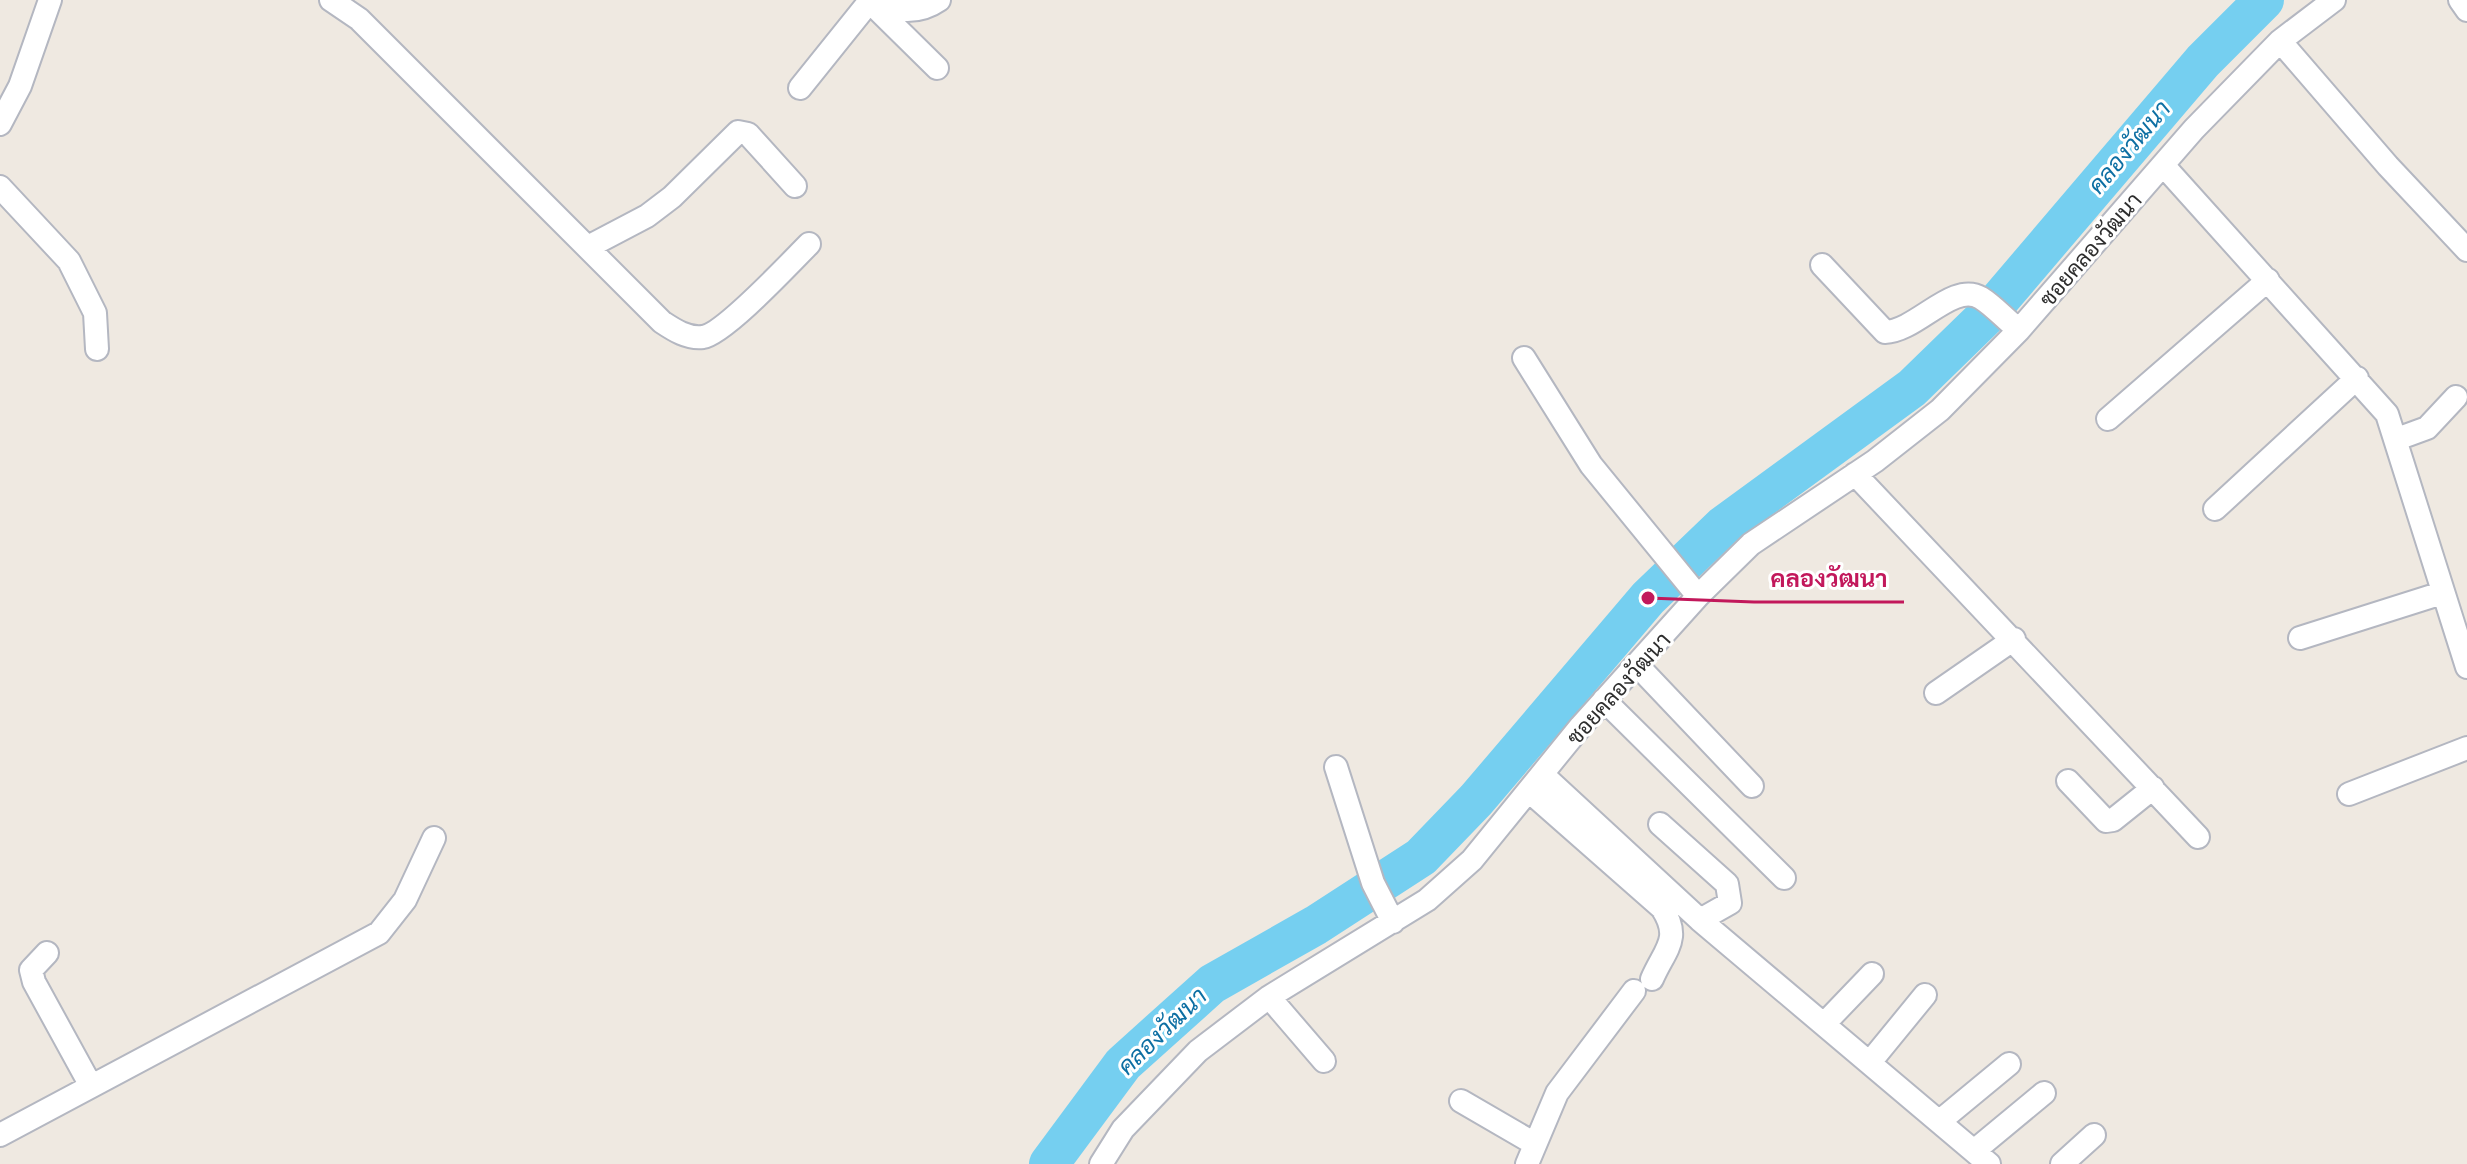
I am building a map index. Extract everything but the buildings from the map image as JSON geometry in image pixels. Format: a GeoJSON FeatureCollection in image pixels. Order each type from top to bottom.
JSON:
{"type":"FeatureCollection","features":[{"type":"Feature","properties":{"kind":"street"},"geometry":{"type":"LineString","coordinates":[[0,124],[20,86],[50,0]]}},
{"type":"Feature","properties":{"kind":"street"},"geometry":{"type":"LineString","coordinates":[[868,1],[901,11],[919,11],[939,0]]}},
{"type":"Feature","properties":{"kind":"street","name":"ซอยคลองวัฒนา"},"geometry":{"type":"LineString","coordinates":[[1101,1164],[1123,1129],[1170,1076],[1269,997],[1390,916],[1427,900],[1472,860],[1604,700],[1637,665],[1692,588],[1855,474],[1940,410],[2011,324],[2280,41],[2334,0]]}},
{"type":"Feature","properties":{"kind":"street"},"geometry":{"type":"LineString","coordinates":[[2460,0],[2467,10]]}},
{"type":"Feature","properties":{"kind":"street"},"geometry":{"type":"LineString","coordinates":[[868,1],[937,68]]}},
{"type":"Feature","properties":{"kind":"street"},"geometry":{"type":"LineString","coordinates":[[800,88],[868,1]]}},
{"type":"Feature","properties":{"kind":"street"},"geometry":{"type":"LineString","coordinates":[[347,4],[662,322],[678,333],[704,337],[726,324],[809,244]]}},
{"type":"Feature","properties":{"kind":"street"},"geometry":{"type":"LineString","coordinates":[[2280,41],[2388,166],[2467,250]]}},
{"type":"Feature","properties":{"kind":"street"},"geometry":{"type":"LineString","coordinates":[[588,247],[647,216],[672,197],[738,132],[748,134],[795,186]]}},
{"type":"Feature","properties":{"kind":"street"},"geometry":{"type":"LineString","coordinates":[[2163,165],[2382,407],[2397,439],[2467,667]]}},
{"type":"Feature","properties":{"kind":"street"},"geometry":{"type":"LineString","coordinates":[[0,187],[69,261],[95,313],[97,349]]}},
{"type":"Feature","properties":{"kind":"street"},"geometry":{"type":"LineString","coordinates":[[1822,265],[1885,332],[1911,326],[1960,295],[1980,297],[2011,324]]}},
{"type":"Feature","properties":{"kind":"street"},"geometry":{"type":"LineString","coordinates":[[2108,419],[2268,280]]}},
{"type":"Feature","properties":{"kind":"street"},"geometry":{"type":"LineString","coordinates":[[1524,358],[1591,465],[1692,588]]}},
{"type":"Feature","properties":{"kind":"street"},"geometry":{"type":"LineString","coordinates":[[2215,509],[2357,378]]}},
{"type":"Feature","properties":{"kind":"street"},"geometry":{"type":"LineString","coordinates":[[2397,439],[2427,428],[2456,397]]}},
{"type":"Feature","properties":{"kind":"street"},"geometry":{"type":"LineString","coordinates":[[1855,474],[2198,837]]}},
{"type":"Feature","properties":{"kind":"street"},"geometry":{"type":"LineString","coordinates":[[2300,638],[2442,593]]}},
{"type":"Feature","properties":{"kind":"street"},"geometry":{"type":"LineString","coordinates":[[1936,693],[2014,639]]}},
{"type":"Feature","properties":{"kind":"street"},"geometry":{"type":"LineString","coordinates":[[1637,665],[1752,786]]}},
{"type":"Feature","properties":{"kind":"street"},"geometry":{"type":"LineString","coordinates":[[1604,700],[1784,878]]}},
{"type":"Feature","properties":{"kind":"street"},"geometry":{"type":"LineString","coordinates":[[2349,794],[2467,748]]}},
{"type":"Feature","properties":{"kind":"street"},"geometry":{"type":"LineString","coordinates":[[1336,767],[1373,883],[1390,916]]}},
{"type":"Feature","properties":{"kind":"street"},"geometry":{"type":"LineString","coordinates":[[2068,781],[2106,821],[2113,820],[2153,788]]}},
{"type":"Feature","properties":{"kind":"street"},"geometry":{"type":"LineString","coordinates":[[1536,783],[1871,1061],[1982,1158],[2044,1093]]}},
{"type":"Feature","properties":{"kind":"street"},"geometry":{"type":"LineString","coordinates":[[1461,1101],[1531,1154],[1557,1093],[1643,985],[1672,937],[1673,925],[1662,908],[1536,783]]}},
{"type":"Feature","properties":{"kind":"street"},"geometry":{"type":"LineString","coordinates":[[1660,824],[1727,884],[1730,903],[1700,920]]}},
{"type":"Feature","properties":{"kind":"street"},"geometry":{"type":"LineString","coordinates":[[0,1135],[379,933],[405,900],[434,838]]}},
{"type":"Feature","properties":{"kind":"street"},"geometry":{"type":"LineString","coordinates":[[47,953],[36,961],[31,970],[34,982],[91,1086]]}},
{"type":"Feature","properties":{"kind":"street"},"geometry":{"type":"LineString","coordinates":[[1825,1023],[1872,974]]}},
{"type":"Feature","properties":{"kind":"street"},"geometry":{"type":"LineString","coordinates":[[1871,1061],[1925,995]]}},
{"type":"Feature","properties":{"kind":"street"},"geometry":{"type":"LineString","coordinates":[[1269,997],[1324,1061]]}},
{"type":"Feature","properties":{"kind":"street"},"geometry":{"type":"LineString","coordinates":[[1940,1121],[2009,1064]]}},
{"type":"Feature","properties":{"kind":"street"},"geometry":{"type":"LineString","coordinates":[[2062,1164],[2094,1135]]}},
{"type":"Feature","properties":{"kind":"waterway","name":"คลองวัฒนา"},"geometry":{"type":"LineString","coordinates":[[1049,1164],[1123,1064],[1212,984],[1316,925],[1421,857],[1476,800],[1648,598],[1723,526],[1912,388],[1984,318],[2203,61],[2264,0]]}},
{"type":"Feature","properties":{"kind":"place","name":"คลองวัฒนา"},"geometry":{"type":"Point","coordinates":[1648,598]}}]}
